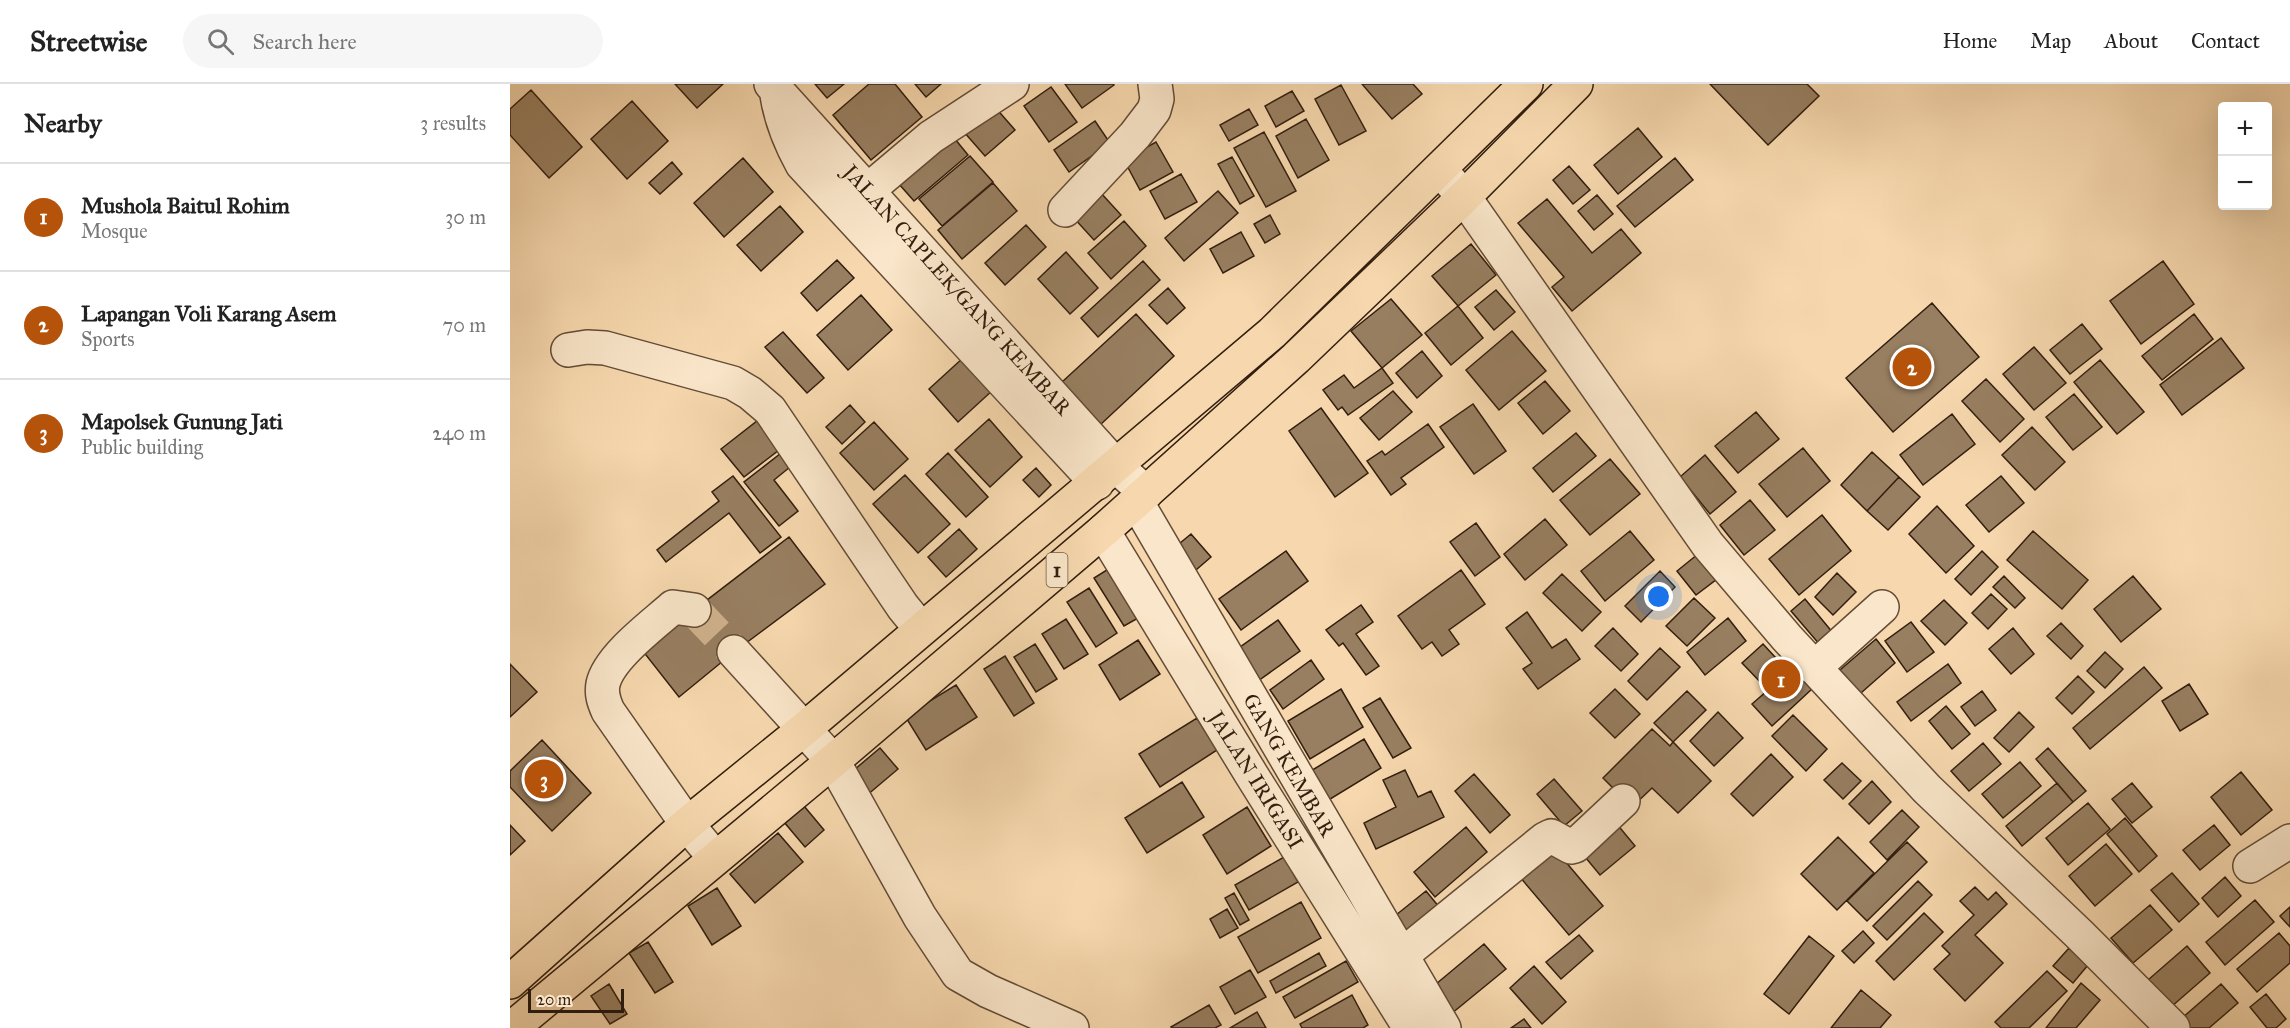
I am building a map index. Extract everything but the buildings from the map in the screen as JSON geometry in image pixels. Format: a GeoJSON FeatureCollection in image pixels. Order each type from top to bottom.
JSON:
{"type":"FeatureCollection","features":[{"type":"Feature","properties":{"kind":"highway","name":"1"},"geometry":{"type":"LineString","coordinates":[[510,982],[687,824],[803,730],[1107,475],[1272,333],[1526,84]]}},
{"type":"Feature","properties":{"kind":"highway","name":"1"},"geometry":{"type":"LineString","coordinates":[[512,1028],[833,761],[1103,531],[1296,358],[1464,197],[1576,84]]}},
{"type":"Feature","properties":{"kind":"highway"},"geometry":{"type":"LineString","coordinates":[[589,912],[615,940]]}},
{"type":"Feature","properties":{"kind":"street"},"geometry":{"type":"LineString","coordinates":[[867,191],[931,137],[1012,84]]}},
{"type":"Feature","properties":{"kind":"street"},"geometry":{"type":"LineString","coordinates":[[1065,210],[1135,135],[1154,110],[1157,99],[1155,84]]}},
{"type":"Feature","properties":{"kind":"street"},"geometry":{"type":"LineString","coordinates":[[774,86],[781,119],[791,145],[802,164],[1107,475]]}},
{"type":"Feature","properties":{"kind":"street","name":"JALAN CAPLEK/GANG KEMBAR"},"geometry":{"type":"LineString","coordinates":[[774,86],[867,191],[1107,475],[1141,497]]}},
{"type":"Feature","properties":{"kind":"street"},"geometry":{"type":"LineString","coordinates":[[1440,170],[1464,197],[1708,545],[1814,668],[1927,789],[2079,934],[2173,1028]]}},
{"type":"Feature","properties":{"kind":"street"},"geometry":{"type":"LineString","coordinates":[[568,350],[587,347],[605,348],[733,383],[750,393],[770,410],[903,607],[921,629]]}},
{"type":"Feature","properties":{"kind":"street","name":"GANG KEMBAR"},"geometry":{"type":"LineString","coordinates":[[1141,497],[1444,1028]]}},
{"type":"Feature","properties":{"kind":"street","name":"JALAN IRIGASI"},"geometry":{"type":"LineString","coordinates":[[1103,531],[1410,1028]]}},
{"type":"Feature","properties":{"kind":"street"},"geometry":{"type":"LineString","coordinates":[[694,610],[673,607],[620,654],[603,682],[603,698],[608,711],[687,824],[715,858]]}},
{"type":"Feature","properties":{"kind":"street"},"geometry":{"type":"LineString","coordinates":[[1814,668],[1882,607]]}},
{"type":"Feature","properties":{"kind":"street"},"geometry":{"type":"LineString","coordinates":[[734,652],[833,761],[920,917],[958,974],[988,991],[1072,1028]]}},
{"type":"Feature","properties":{"kind":"street"},"geometry":{"type":"LineString","coordinates":[[1401,956],[1545,838],[1551,836],[1573,847],[1623,801]]}},
{"type":"Feature","properties":{"kind":"street"},"geometry":{"type":"LineString","coordinates":[[2250,866],[2290,841]]}},
{"type":"Feature","properties":{"kind":"tunnel"},"geometry":{"type":"LineString","coordinates":[[694,610],[734,652]]}},
{"type":"Feature","properties":{"kind":"place","name":"Lapangan Voli Karang Asem"},"geometry":{"type":"Point","coordinates":[1912,367]}},
{"type":"Feature","properties":{"kind":"place","name":"Mushola Baitul Rohim"},"geometry":{"type":"Point","coordinates":[1781,679]}},
{"type":"Feature","properties":{"kind":"place","name":"Mapolsek Gunung Jati"},"geometry":{"type":"Point","coordinates":[544,779]}}]}
